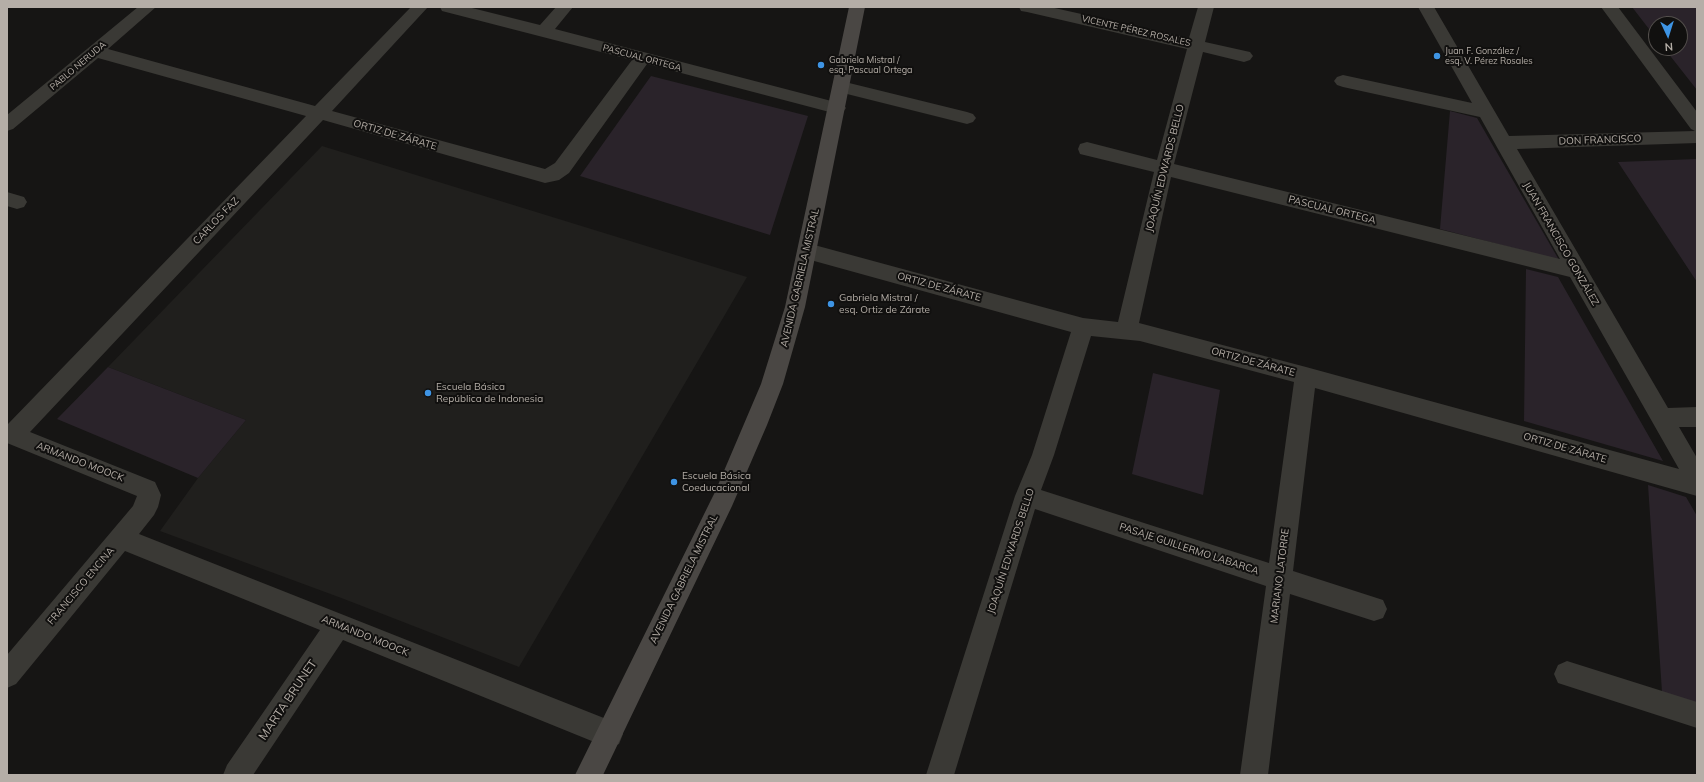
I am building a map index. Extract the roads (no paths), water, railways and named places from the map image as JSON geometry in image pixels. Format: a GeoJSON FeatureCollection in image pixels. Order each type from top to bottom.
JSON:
{"type":"FeatureCollection","features":[{"type":"Feature","properties":{"kind":"main road","name":"AVENIDA GABRIELA MISTRAL"},"geometry":{"type":"LineString","coordinates":[[589,775],[724,498],[756,425],[785,344],[807,251],[857,7]]}},
{"type":"Feature","properties":{"kind":"street","name":"PABLO NERUDA"},"geometry":{"type":"LineString","coordinates":[[7,125],[148,7]]}},
{"type":"Feature","properties":{"kind":"street","name":"CARLOS FAZ"},"geometry":{"type":"LineString","coordinates":[[9,434],[319,114],[420,7]]}},
{"type":"Feature","properties":{"kind":"street","name":"PASCUAL ORTEGA"},"geometry":{"type":"LineString","coordinates":[[448,7],[837,108]]}},
{"type":"Feature","properties":{"kind":"street"},"geometry":{"type":"LineString","coordinates":[[543,32],[565,7]]}},
{"type":"Feature","properties":{"kind":"street","name":"VICENTE PÉREZ ROSALES"},"geometry":{"type":"LineString","coordinates":[[1028,7],[1244,56]]}},
{"type":"Feature","properties":{"kind":"street","name":"JOAQUÍN EDWARDS BELLO"},"geometry":{"type":"LineString","coordinates":[[1127,330],[1164,168],[1206,7]]}},
{"type":"Feature","properties":{"kind":"street","name":"JUAN FRANCISCO GONZÁLEZ"},"geometry":{"type":"LineString","coordinates":[[1426,7],[1697,480]]}},
{"type":"Feature","properties":{"kind":"street"},"geometry":{"type":"LineString","coordinates":[[1610,7],[1697,125]]}},
{"type":"Feature","properties":{"kind":"street","name":"ORTIZ DE ZÁRATE"},"geometry":{"type":"LineString","coordinates":[[95,51],[545,176],[552,175],[562,168],[642,58]]}},
{"type":"Feature","properties":{"kind":"street"},"geometry":{"type":"LineString","coordinates":[[1343,81],[1485,112]]}},
{"type":"Feature","properties":{"kind":"street"},"geometry":{"type":"LineString","coordinates":[[841,87],[966,118]]}},
{"type":"Feature","properties":{"kind":"street","name":"DON FRANCISCO"},"geometry":{"type":"LineString","coordinates":[[1503,143],[1697,137]]}},
{"type":"Feature","properties":{"kind":"street","name":"PASCUAL ORTEGA"},"geometry":{"type":"LineString","coordinates":[[1087,148],[1577,271]]}},
{"type":"Feature","properties":{"kind":"street","name":"ORTIZ DE ZÁRATE"},"geometry":{"type":"LineString","coordinates":[[807,251],[1083,327],[1140,332],[1306,376],[1697,485]]}},
{"type":"Feature","properties":{"kind":"street","name":"JOAQUÍN EDWARDS BELLO"},"geometry":{"type":"LineString","coordinates":[[940,775],[1027,496],[1043,455],[1083,327]]}},
{"type":"Feature","properties":{"kind":"street","name":"MARIANO LATORRE"},"geometry":{"type":"LineString","coordinates":[[1254,775],[1306,376]]}},
{"type":"Feature","properties":{"kind":"street"},"geometry":{"type":"LineString","coordinates":[[1662,418],[1697,417]]}},
{"type":"Feature","properties":{"kind":"street","name":"ARMANDO MOOCK"},"geometry":{"type":"LineString","coordinates":[[9,434],[141,486],[147,489],[149,495]]}},
{"type":"Feature","properties":{"kind":"street","name":"FRANCISCO ENCINA"},"geometry":{"type":"LineString","coordinates":[[7,675],[146,507],[149,495]]}},
{"type":"Feature","properties":{"kind":"street","name":"PASAJE GUILLERMO LABARCA"},"geometry":{"type":"LineString","coordinates":[[1027,496],[1374,609]]}},
{"type":"Feature","properties":{"kind":"street","name":"ARMANDO MOOCK"},"geometry":{"type":"LineString","coordinates":[[121,538],[609,734]]}},
{"type":"Feature","properties":{"kind":"street","name":"MARTA BRUNET"},"geometry":{"type":"LineString","coordinates":[[237,775],[338,625]]}},
{"type":"Feature","properties":{"kind":"street"},"geometry":{"type":"LineString","coordinates":[[1567,674],[1697,715]]}},
{"type":"Feature","properties":{"kind":"place","name":"Juan F. González / esq. V. Pérez Rosales"},"geometry":{"type":"Point","coordinates":[1437,56]}},
{"type":"Feature","properties":{"kind":"place","name":"Gabriela Mistral / esq. Pascual Ortega"},"geometry":{"type":"Point","coordinates":[821,65]}},
{"type":"Feature","properties":{"kind":"place","name":"Gabriela Mistral / esq. Ortiz de Zárate"},"geometry":{"type":"Point","coordinates":[831,304]}},
{"type":"Feature","properties":{"kind":"place","name":"Escuela Básica República de Indonesia"},"geometry":{"type":"Point","coordinates":[428,393]}},
{"type":"Feature","properties":{"kind":"place","name":"Escuela Básica Coeducacional"},"geometry":{"type":"Point","coordinates":[674,482]}}]}
